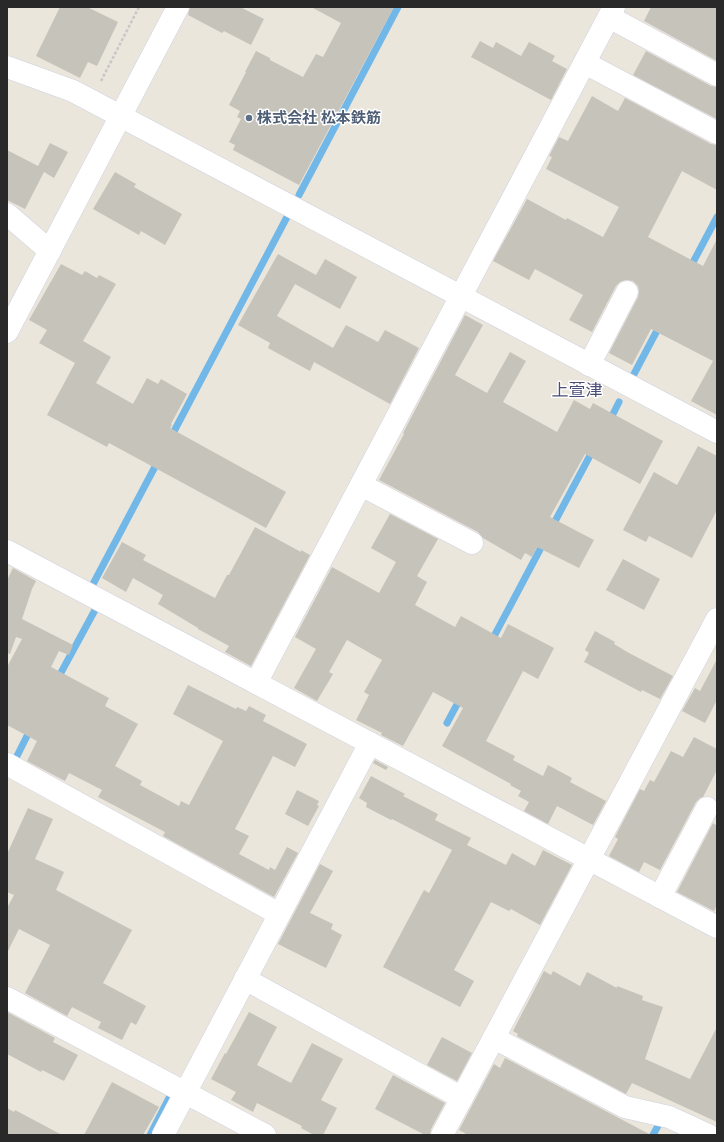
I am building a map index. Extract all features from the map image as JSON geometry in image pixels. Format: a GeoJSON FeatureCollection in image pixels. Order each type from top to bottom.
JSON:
{"type":"FeatureCollection","features":[{"type":"Feature","properties":{"kind":"street"},"geometry":{"type":"LineString","coordinates":[[7,332],[178,7]]}},
{"type":"Feature","properties":{"kind":"street"},"geometry":{"type":"LineString","coordinates":[[256,683],[611,12],[717,75]]}},
{"type":"Feature","properties":{"kind":"street"},"geometry":{"type":"LineString","coordinates":[[584,62],[717,133]]}},
{"type":"Feature","properties":{"kind":"street"},"geometry":{"type":"LineString","coordinates":[[7,67],[73,91],[717,432]]}},
{"type":"Feature","properties":{"kind":"street"},"geometry":{"type":"LineString","coordinates":[[7,214],[50,252]]}},
{"type":"Feature","properties":{"kind":"street"},"geometry":{"type":"LineString","coordinates":[[588,364],[627,292]]}},
{"type":"Feature","properties":{"kind":"street"},"geometry":{"type":"LineString","coordinates":[[361,484],[472,543]]}},
{"type":"Feature","properties":{"kind":"street"},"geometry":{"type":"LineString","coordinates":[[7,551],[717,927]]}},
{"type":"Feature","properties":{"kind":"street"},"geometry":{"type":"LineString","coordinates":[[442,1135],[717,618]]}},
{"type":"Feature","properties":{"kind":"street"},"geometry":{"type":"LineString","coordinates":[[163,1135],[370,743]]}},
{"type":"Feature","properties":{"kind":"street"},"geometry":{"type":"LineString","coordinates":[[7,764],[279,914]]}},
{"type":"Feature","properties":{"kind":"street"},"geometry":{"type":"LineString","coordinates":[[660,897],[707,808]]}},
{"type":"Feature","properties":{"kind":"street"},"geometry":{"type":"LineString","coordinates":[[245,979],[462,1098]]}},
{"type":"Feature","properties":{"kind":"street"},"geometry":{"type":"LineString","coordinates":[[7,998],[264,1135]]}},
{"type":"Feature","properties":{"kind":"street"},"geometry":{"type":"LineString","coordinates":[[494,1038],[626,1107],[669,1117],[708,1135]]}},
{"type":"Feature","properties":{"kind":"path"},"geometry":{"type":"LineString","coordinates":[[91,101],[139,7]]}},
{"type":"Feature","properties":{"kind":"building"},"geometry":{"type":"Polygon","coordinates":[[[60,7],[87,7],[118,22],[97,66],[88,62],[80,78],[36,56],[60,7]]]}},
{"type":"Feature","properties":{"kind":"building"},"geometry":{"type":"Polygon","coordinates":[[[190,7],[240,7],[264,19],[251,45],[224,31],[222,33],[188,15],[190,7]]]}},
{"type":"Feature","properties":{"kind":"building"},"geometry":{"type":"Polygon","coordinates":[[[311,7],[394,7],[299,185],[233,150],[235,145],[229,142],[241,119],[237,117],[240,111],[229,105],[256,51],[303,77],[316,54],[323,57],[341,23],[311,7]]]}},
{"type":"Feature","properties":{"kind":"building"},"geometry":{"type":"Polygon","coordinates":[[[651,7],[717,7],[717,61],[644,21],[651,7]]]}},
{"type":"Feature","properties":{"kind":"building"},"geometry":{"type":"Polygon","coordinates":[[[480,41],[493,48],[496,42],[521,56],[529,42],[555,56],[552,61],[567,69],[551,100],[471,57],[480,41]]]}},
{"type":"Feature","properties":{"kind":"building"},"geometry":{"type":"Polygon","coordinates":[[[646,51],[711,86],[717,87],[717,119],[633,75],[646,51]]]}},
{"type":"Feature","properties":{"kind":"building"},"geometry":{"type":"Polygon","coordinates":[[[592,96],[618,111],[625,98],[711,144],[717,145],[717,190],[682,171],[648,237],[703,266],[717,239],[717,415],[691,401],[713,361],[651,329],[632,365],[609,353],[638,297],[638,286],[633,281],[626,280],[620,282],[616,286],[592,332],[569,320],[583,295],[535,269],[529,280],[493,261],[527,199],[566,220],[567,218],[603,237],[619,207],[546,169],[552,157],[549,156],[559,137],[568,141],[592,96]]]}},
{"type":"Feature","properties":{"kind":"building"},"geometry":{"type":"Polygon","coordinates":[[[50,143],[68,152],[54,178],[44,172],[25,209],[7,200],[7,150],[38,166],[50,143]]]}},
{"type":"Feature","properties":{"kind":"building"},"geometry":{"type":"Polygon","coordinates":[[[115,172],[136,184],[134,187],[182,214],[165,245],[141,231],[139,235],[93,209],[115,172]]]}},
{"type":"Feature","properties":{"kind":"building"},"geometry":{"type":"Polygon","coordinates":[[[278,254],[316,275],[325,259],[357,277],[340,309],[295,284],[277,316],[333,348],[346,325],[378,342],[385,330],[419,348],[390,404],[314,362],[310,371],[268,348],[270,343],[238,325],[278,254]]]}},
{"type":"Feature","properties":{"kind":"building"},"geometry":{"type":"Polygon","coordinates":[[[61,264],[82,275],[85,271],[97,278],[99,275],[116,284],[83,341],[111,357],[96,383],[133,404],[147,378],[158,384],[161,379],[187,394],[170,428],[286,492],[266,528],[109,443],[107,447],[47,415],[75,363],[39,343],[47,330],[29,320],[61,264]]]}},
{"type":"Feature","properties":{"kind":"building"},"geometry":{"type":"Polygon","coordinates":[[[465,315],[483,325],[455,375],[487,393],[510,352],[526,361],[503,402],[557,432],[574,400],[590,409],[593,403],[663,441],[640,484],[585,454],[550,517],[594,540],[579,568],[537,547],[532,557],[525,553],[521,560],[483,538],[478,532],[379,480],[465,315]]]}},
{"type":"Feature","properties":{"kind":"building"},"geometry":{"type":"Polygon","coordinates":[[[698,446],[717,456],[717,510],[692,558],[649,536],[646,542],[623,530],[654,472],[677,485],[698,446]]]}},
{"type":"Feature","properties":{"kind":"building"},"geometry":{"type":"Polygon","coordinates":[[[390,514],[438,539],[417,576],[427,582],[415,605],[455,627],[461,616],[501,638],[508,624],[554,648],[538,679],[523,671],[486,741],[515,756],[513,760],[543,776],[548,765],[572,778],[570,782],[606,801],[593,825],[557,806],[548,824],[524,811],[529,802],[518,796],[521,791],[442,746],[463,708],[433,692],[403,746],[381,735],[382,733],[356,720],[369,695],[364,692],[382,660],[347,640],[329,672],[333,674],[317,701],[294,688],[316,649],[295,637],[332,567],[379,593],[396,562],[371,548],[390,514]]]}},
{"type":"Feature","properties":{"kind":"building"},"geometry":{"type":"Polygon","coordinates":[[[255,527],[301,552],[301,550],[310,555],[251,666],[225,652],[229,646],[158,604],[163,595],[133,578],[126,592],[102,578],[122,542],[146,555],[143,560],[215,598],[255,527]]]}},
{"type":"Feature","properties":{"kind":"building"},"geometry":{"type":"Polygon","coordinates":[[[623,559],[660,579],[644,610],[606,590],[623,559]]]}},
{"type":"Feature","properties":{"kind":"building"},"geometry":{"type":"Polygon","coordinates":[[[13,568],[36,581],[22,619],[73,645],[69,655],[59,651],[51,667],[109,698],[105,706],[138,724],[115,766],[142,781],[140,785],[179,806],[181,801],[189,805],[223,741],[173,714],[188,685],[236,709],[237,707],[246,711],[249,706],[266,715],[263,721],[307,744],[295,767],[273,756],[235,829],[249,836],[239,854],[269,870],[270,867],[275,870],[287,847],[298,853],[274,897],[163,836],[165,832],[98,797],[102,790],[69,773],[65,781],[27,761],[37,741],[7,725],[7,667],[22,639],[16,637],[10,654],[7,653],[7,580],[13,568]]]}},
{"type":"Feature","properties":{"kind":"building"},"geometry":{"type":"Polygon","coordinates":[[[595,631],[615,642],[614,644],[629,653],[673,676],[660,699],[642,690],[641,692],[584,662],[589,653],[585,650],[595,631]]]}},
{"type":"Feature","properties":{"kind":"building"},"geometry":{"type":"Polygon","coordinates":[[[717,659],[717,700],[705,723],[682,711],[695,688],[700,691],[717,659]]]}},
{"type":"Feature","properties":{"kind":"building"},"geometry":{"type":"Polygon","coordinates":[[[694,737],[717,749],[717,770],[703,797],[696,802],[660,870],[644,862],[639,872],[609,856],[618,839],[615,837],[640,789],[644,791],[650,780],[654,782],[671,751],[683,757],[694,737]]]}},
{"type":"Feature","properties":{"kind":"building"},"geometry":{"type":"Polygon","coordinates":[[[375,760],[388,767],[386,770],[373,763],[375,760]]]}},
{"type":"Feature","properties":{"kind":"building"},"geometry":{"type":"Polygon","coordinates":[[[371,776],[405,794],[403,796],[438,814],[435,820],[471,838],[467,845],[506,865],[512,853],[535,866],[543,850],[572,865],[540,925],[511,909],[509,911],[491,902],[454,970],[474,981],[460,1007],[383,967],[424,890],[429,893],[452,850],[366,807],[367,803],[359,798],[371,776]]]}},
{"type":"Feature","properties":{"kind":"building"},"geometry":{"type":"Polygon","coordinates":[[[297,790],[319,801],[317,805],[319,806],[308,826],[285,814],[297,790]]]}},
{"type":"Feature","properties":{"kind":"building"},"geometry":{"type":"Polygon","coordinates":[[[28,808],[53,819],[35,859],[64,872],[56,890],[132,930],[103,983],[146,1006],[136,1025],[131,1022],[122,1040],[98,1028],[101,1022],[72,1007],[67,1016],[25,993],[50,945],[19,929],[7,953],[7,908],[14,895],[7,892],[7,854],[28,808]]]}},
{"type":"Feature","properties":{"kind":"building"},"geometry":{"type":"Polygon","coordinates":[[[713,823],[717,826],[717,905],[714,911],[677,892],[713,823]]]}},
{"type":"Feature","properties":{"kind":"building"},"geometry":{"type":"Polygon","coordinates":[[[320,864],[333,871],[310,913],[333,924],[331,929],[342,935],[326,968],[278,944],[320,864]]]}},
{"type":"Feature","properties":{"kind":"building"},"geometry":{"type":"Polygon","coordinates":[[[544,971],[551,975],[553,971],[580,986],[587,972],[617,988],[617,986],[643,996],[642,1000],[663,1007],[645,1059],[690,1079],[717,1027],[717,1122],[632,1083],[626,1094],[517,1036],[518,1034],[513,1031],[544,971]]]}},
{"type":"Feature","properties":{"kind":"building"},"geometry":{"type":"Polygon","coordinates":[[[7,1012],[55,1038],[53,1042],[78,1055],[64,1081],[42,1070],[41,1072],[7,1054],[7,1012]]]}},
{"type":"Feature","properties":{"kind":"building"},"geometry":{"type":"Polygon","coordinates":[[[249,1012],[277,1027],[257,1065],[291,1083],[312,1043],[343,1059],[321,1100],[337,1108],[323,1135],[314,1135],[301,1128],[302,1126],[257,1103],[253,1112],[231,1100],[236,1092],[211,1079],[249,1012]]]}},
{"type":"Feature","properties":{"kind":"building"},"geometry":{"type":"Polygon","coordinates":[[[442,1037],[472,1053],[457,1081],[427,1065],[442,1037]]]}},
{"type":"Feature","properties":{"kind":"building"},"geometry":{"type":"Polygon","coordinates":[[[505,1058],[651,1135],[468,1135],[459,1130],[494,1064],[500,1068],[505,1058]]]}},
{"type":"Feature","properties":{"kind":"building"},"geometry":{"type":"Polygon","coordinates":[[[393,1075],[445,1103],[431,1129],[430,1135],[425,1135],[375,1109],[393,1075]]]}},
{"type":"Feature","properties":{"kind":"building"},"geometry":{"type":"Polygon","coordinates":[[[112,1082],[159,1107],[143,1135],[84,1135],[112,1082]]]}},
{"type":"Feature","properties":{"kind":"building"},"geometry":{"type":"Polygon","coordinates":[[[7,1108],[14,1112],[15,1110],[62,1135],[7,1135],[7,1108]]]}},
{"type":"Feature","properties":{"kind":"waterway"},"geometry":{"type":"LineString","coordinates":[[299,195],[398,7]]}},
{"type":"Feature","properties":{"kind":"waterway"},"geometry":{"type":"LineString","coordinates":[[171,437],[287,217]]}},
{"type":"Feature","properties":{"kind":"waterway"},"geometry":{"type":"LineString","coordinates":[[690,268],[717,217]]}},
{"type":"Feature","properties":{"kind":"waterway"},"geometry":{"type":"LineString","coordinates":[[634,374],[661,323]]}},
{"type":"Feature","properties":{"kind":"waterway"},"geometry":{"type":"LineString","coordinates":[[609,422],[619,402]]}},
{"type":"Feature","properties":{"kind":"waterway"},"geometry":{"type":"LineString","coordinates":[[552,527],[594,448]]}},
{"type":"Feature","properties":{"kind":"waterway"},"geometry":{"type":"LineString","coordinates":[[92,586],[158,461]]}},
{"type":"Feature","properties":{"kind":"waterway"},"geometry":{"type":"LineString","coordinates":[[491,642],[544,542]]}},
{"type":"Feature","properties":{"kind":"waterway"},"geometry":{"type":"LineString","coordinates":[[57,680],[95,610]]}},
{"type":"Feature","properties":{"kind":"waterway"},"geometry":{"type":"LineString","coordinates":[[447,723],[461,697]]}},
{"type":"Feature","properties":{"kind":"waterway"},"geometry":{"type":"LineString","coordinates":[[14,762],[31,728]]}},
{"type":"Feature","properties":{"kind":"waterway"},"geometry":{"type":"LineString","coordinates":[[150,1135],[171,1094],[176,1097]]}},
{"type":"Feature","properties":{"kind":"waterway"},"geometry":{"type":"LineString","coordinates":[[653,1135],[659,1124]]}},
{"type":"Feature","properties":{"kind":"place","name":"株式会社 松本鉄筋"},"geometry":{"type":"Point","coordinates":[249,118]}},
{"type":"Feature","properties":{"kind":"district","name":"上萱津"},"geometry":{"type":"Point","coordinates":[577,390]}}]}
